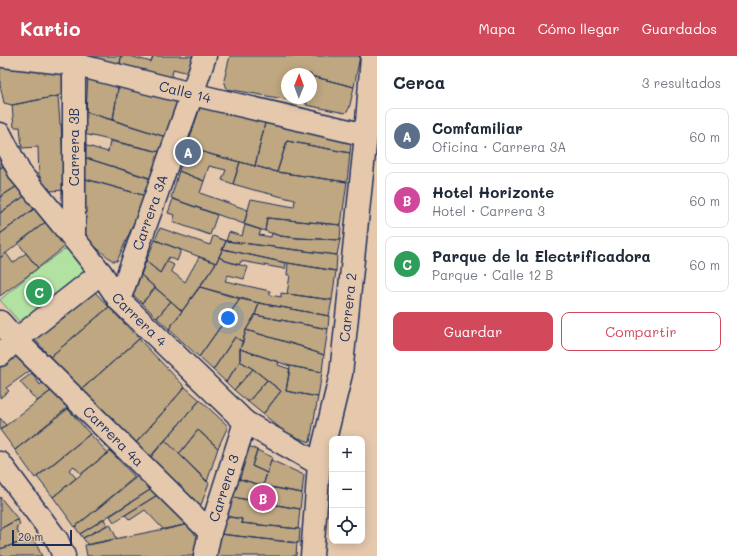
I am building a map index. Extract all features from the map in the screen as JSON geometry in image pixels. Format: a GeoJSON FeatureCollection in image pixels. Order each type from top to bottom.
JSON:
{"type":"FeatureCollection","features":[{"type":"Feature","properties":{"kind":"street","name":"Calle 14"},"geometry":{"type":"LineString","coordinates":[[3,56],[74,60],[192,94],[366,135]]}},
{"type":"Feature","properties":{"kind":"street","name":"Carrera 3A"},"geometry":{"type":"LineString","coordinates":[[119,300],[204,56]]}},
{"type":"Feature","properties":{"kind":"street","name":"Carrera 2"},"geometry":{"type":"LineString","coordinates":[[312,556],[319,464],[341,374],[366,135],[372,56]]}},
{"type":"Feature","properties":{"kind":"street","name":"Carrera 3B"},"geometry":{"type":"LineString","coordinates":[[74,60],[74,239]]}},
{"type":"Feature","properties":{"kind":"street","name":"Carrera 4"},"geometry":{"type":"LineString","coordinates":[[0,134],[20,173],[74,239],[119,300],[245,422],[319,464]]}},
{"type":"Feature","properties":{"kind":"street"},"geometry":{"type":"LineString","coordinates":[[0,355],[16,340],[100,273]]}},
{"type":"Feature","properties":{"kind":"street"},"geometry":{"type":"LineString","coordinates":[[0,322],[16,340]]}},
{"type":"Feature","properties":{"kind":"street","name":"Carrera 4a"},"geometry":{"type":"LineString","coordinates":[[16,340],[210,532]]}},
{"type":"Feature","properties":{"kind":"street","name":"Carrera 3"},"geometry":{"type":"LineString","coordinates":[[205,556],[210,532],[245,422]]}},
{"type":"Feature","properties":{"kind":"street"},"geometry":{"type":"LineString","coordinates":[[0,463],[57,540],[64,556]]}},
{"type":"Feature","properties":{"kind":"green space"},"geometry":{"type":"Polygon","coordinates":[[[68,248],[92,275],[25,328],[0,300],[33,272],[68,248]]]}},
{"type":"Feature","properties":{"kind":"building"},"geometry":{"type":"Polygon","coordinates":[[[85,56],[121,56],[120,68],[85,56]]]}},
{"type":"Feature","properties":{"kind":"building"},"geometry":{"type":"Polygon","coordinates":[[[121,56],[130,56],[151,62],[153,56],[196,57],[189,73],[173,69],[171,81],[119,70],[121,56]]]}},
{"type":"Feature","properties":{"kind":"building"},"geometry":{"type":"Polygon","coordinates":[[[230,56],[360,56],[354,87],[317,78],[317,68],[281,68],[281,98],[227,89],[224,80],[230,56]]]}},
{"type":"Feature","properties":{"kind":"building"},"geometry":{"type":"Polygon","coordinates":[[[0,63],[65,73],[64,92],[58,96],[12,105],[4,103],[0,85],[0,63]]]}},
{"type":"Feature","properties":{"kind":"building"},"geometry":{"type":"Polygon","coordinates":[[[88,76],[119,82],[113,120],[86,112],[88,76]]]}},
{"type":"Feature","properties":{"kind":"building"},"geometry":{"type":"Polygon","coordinates":[[[317,78],[354,87],[349,109],[345,113],[306,105],[317,104],[317,78]]]}},
{"type":"Feature","properties":{"kind":"building"},"geometry":{"type":"Polygon","coordinates":[[[119,82],[180,101],[169,138],[113,120],[119,82]]]}},
{"type":"Feature","properties":{"kind":"building"},"geometry":{"type":"Polygon","coordinates":[[[58,96],[65,190],[50,191],[49,188],[42,188],[41,177],[39,177],[38,147],[22,148],[20,127],[14,127],[12,105],[58,96]]]}},
{"type":"Feature","properties":{"kind":"building"},"geometry":{"type":"Polygon","coordinates":[[[201,104],[266,119],[255,166],[187,147],[201,104]]]}},
{"type":"Feature","properties":{"kind":"building"},"geometry":{"type":"Polygon","coordinates":[[[86,112],[172,139],[165,153],[84,134],[86,112]]]}},
{"type":"Feature","properties":{"kind":"building"},"geometry":{"type":"Polygon","coordinates":[[[266,119],[351,143],[350,153],[287,141],[277,172],[255,166],[266,119]]]}},
{"type":"Feature","properties":{"kind":"building"},"geometry":{"type":"Polygon","coordinates":[[[110,141],[165,153],[154,180],[83,157],[84,145],[108,152],[110,141]]]}},
{"type":"Feature","properties":{"kind":"building"},"geometry":{"type":"Polygon","coordinates":[[[287,141],[350,153],[347,182],[277,172],[287,141]]]}},
{"type":"Feature","properties":{"kind":"building"},"geometry":{"type":"Polygon","coordinates":[[[187,147],[240,162],[233,184],[222,180],[226,170],[209,166],[204,181],[179,171],[187,147]]]}},
{"type":"Feature","properties":{"kind":"building"},"geometry":{"type":"Polygon","coordinates":[[[0,150],[7,164],[0,168],[0,150]]]}},
{"type":"Feature","properties":{"kind":"building"},"geometry":{"type":"Polygon","coordinates":[[[83,157],[153,179],[146,196],[82,178],[83,157]]]}},
{"type":"Feature","properties":{"kind":"building"},"geometry":{"type":"Polygon","coordinates":[[[240,162],[277,172],[347,182],[341,225],[267,218],[265,231],[244,224],[251,199],[294,207],[295,200],[233,184],[240,162]]]}},
{"type":"Feature","properties":{"kind":"building"},"geometry":{"type":"Polygon","coordinates":[[[7,164],[22,183],[0,197],[0,168],[7,164]]]}},
{"type":"Feature","properties":{"kind":"building"},"geometry":{"type":"Polygon","coordinates":[[[179,171],[204,181],[200,193],[248,210],[244,224],[171,198],[179,171]]]}},
{"type":"Feature","properties":{"kind":"building"},"geometry":{"type":"Polygon","coordinates":[[[82,178],[146,196],[117,261],[113,261],[78,233],[82,178]]]}},
{"type":"Feature","properties":{"kind":"building"},"geometry":{"type":"Polygon","coordinates":[[[22,183],[29,193],[0,213],[0,197],[22,183]]]}},
{"type":"Feature","properties":{"kind":"building"},"geometry":{"type":"Polygon","coordinates":[[[29,193],[38,206],[0,234],[0,213],[29,193]]]}},
{"type":"Feature","properties":{"kind":"building"},"geometry":{"type":"Polygon","coordinates":[[[173,199],[217,215],[210,235],[173,222],[175,215],[168,213],[173,199]]]}},
{"type":"Feature","properties":{"kind":"building"},"geometry":{"type":"Polygon","coordinates":[[[38,206],[48,220],[0,258],[0,234],[38,206]]]}},
{"type":"Feature","properties":{"kind":"building"},"geometry":{"type":"Polygon","coordinates":[[[267,218],[341,225],[340,240],[280,236],[265,231],[267,218]]]}},
{"type":"Feature","properties":{"kind":"building"},"geometry":{"type":"Polygon","coordinates":[[[48,220],[67,245],[38,268],[18,243],[48,220]]]}},
{"type":"Feature","properties":{"kind":"building"},"geometry":{"type":"Polygon","coordinates":[[[245,225],[261,230],[259,235],[271,237],[272,233],[280,236],[298,238],[340,240],[337,255],[226,241],[229,232],[242,236],[245,225]]]}},
{"type":"Feature","properties":{"kind":"building"},"geometry":{"type":"Polygon","coordinates":[[[160,228],[210,245],[213,236],[226,241],[216,263],[155,240],[160,228]]]}},
{"type":"Feature","properties":{"kind":"building"},"geometry":{"type":"Polygon","coordinates":[[[155,240],[181,250],[177,261],[169,257],[160,273],[146,261],[155,240]]]}},
{"type":"Feature","properties":{"kind":"building"},"geometry":{"type":"Polygon","coordinates":[[[226,241],[337,255],[336,271],[282,262],[223,249],[226,241]]]}},
{"type":"Feature","properties":{"kind":"building"},"geometry":{"type":"Polygon","coordinates":[[[223,249],[286,263],[285,269],[241,261],[239,265],[226,261],[219,257],[223,249]]]}},
{"type":"Feature","properties":{"kind":"building"},"geometry":{"type":"Polygon","coordinates":[[[6,253],[13,263],[26,253],[38,268],[0,296],[0,258],[6,253]]]}},
{"type":"Feature","properties":{"kind":"building"},"geometry":{"type":"Polygon","coordinates":[[[199,257],[216,263],[182,311],[141,275],[146,261],[160,273],[167,261],[174,265],[171,271],[185,282],[199,257]]]}},
{"type":"Feature","properties":{"kind":"building"},"geometry":{"type":"Polygon","coordinates":[[[219,257],[226,261],[248,267],[244,279],[228,275],[225,281],[270,291],[270,295],[281,297],[281,293],[332,300],[329,316],[259,303],[200,287],[219,257]]]}},
{"type":"Feature","properties":{"kind":"building"},"geometry":{"type":"Polygon","coordinates":[[[288,263],[336,271],[332,300],[287,294],[290,275],[287,275],[288,263]]]}},
{"type":"Feature","properties":{"kind":"building"},"geometry":{"type":"Polygon","coordinates":[[[141,275],[155,288],[142,303],[133,295],[141,275]]]}},
{"type":"Feature","properties":{"kind":"building"},"geometry":{"type":"Polygon","coordinates":[[[200,287],[240,299],[199,357],[169,329],[200,287]]]}},
{"type":"Feature","properties":{"kind":"building"},"geometry":{"type":"Polygon","coordinates":[[[155,288],[171,301],[157,318],[142,303],[155,288]]]}},
{"type":"Feature","properties":{"kind":"building"},"geometry":{"type":"Polygon","coordinates":[[[92,289],[109,307],[50,357],[31,335],[92,289]]]}},
{"type":"Feature","properties":{"kind":"building"},"geometry":{"type":"Polygon","coordinates":[[[240,299],[259,303],[255,315],[246,330],[243,342],[235,337],[213,370],[199,357],[240,299]]]}},
{"type":"Feature","properties":{"kind":"building"},"geometry":{"type":"Polygon","coordinates":[[[171,301],[182,311],[169,329],[157,318],[171,301]]]}},
{"type":"Feature","properties":{"kind":"building"},"geometry":{"type":"Polygon","coordinates":[[[259,303],[329,316],[328,329],[255,315],[259,303]]]}},
{"type":"Feature","properties":{"kind":"building"},"geometry":{"type":"Polygon","coordinates":[[[109,307],[139,339],[82,389],[50,357],[109,307]]]}},
{"type":"Feature","properties":{"kind":"building"},"geometry":{"type":"Polygon","coordinates":[[[255,315],[328,329],[324,355],[303,347],[246,330],[255,315]]]}},
{"type":"Feature","properties":{"kind":"building"},"geometry":{"type":"Polygon","coordinates":[[[246,330],[303,347],[324,355],[322,372],[290,366],[240,349],[246,330]]]}},
{"type":"Feature","properties":{"kind":"building"},"geometry":{"type":"Polygon","coordinates":[[[235,337],[243,342],[240,349],[240,361],[226,382],[213,370],[235,337]]]}},
{"type":"Feature","properties":{"kind":"building"},"geometry":{"type":"Polygon","coordinates":[[[139,339],[185,387],[135,444],[82,389],[139,339]]]}},
{"type":"Feature","properties":{"kind":"building"},"geometry":{"type":"Polygon","coordinates":[[[240,349],[279,362],[278,365],[290,369],[286,391],[318,397],[310,442],[287,434],[263,414],[281,391],[253,369],[240,361],[240,349]]]}},
{"type":"Feature","properties":{"kind":"building"},"geometry":{"type":"Polygon","coordinates":[[[15,351],[31,370],[6,388],[9,391],[0,398],[0,363],[15,351]]]}},
{"type":"Feature","properties":{"kind":"building"},"geometry":{"type":"Polygon","coordinates":[[[240,361],[253,369],[234,390],[226,382],[240,361]]]}},
{"type":"Feature","properties":{"kind":"building"},"geometry":{"type":"Polygon","coordinates":[[[290,366],[322,372],[318,397],[286,391],[290,366]]]}},
{"type":"Feature","properties":{"kind":"building"},"geometry":{"type":"Polygon","coordinates":[[[253,369],[267,380],[248,402],[234,390],[253,369]]]}},
{"type":"Feature","properties":{"kind":"building"},"geometry":{"type":"Polygon","coordinates":[[[32,373],[40,385],[43,382],[51,391],[37,401],[20,382],[32,373]]]}},
{"type":"Feature","properties":{"kind":"building"},"geometry":{"type":"Polygon","coordinates":[[[267,380],[281,391],[263,414],[248,402],[267,380]]]}},
{"type":"Feature","properties":{"kind":"building"},"geometry":{"type":"Polygon","coordinates":[[[185,387],[200,400],[150,458],[135,444],[185,387]]]}},
{"type":"Feature","properties":{"kind":"building"},"geometry":{"type":"Polygon","coordinates":[[[52,390],[69,408],[15,450],[0,430],[52,390]]]}},
{"type":"Feature","properties":{"kind":"building"},"geometry":{"type":"Polygon","coordinates":[[[200,400],[228,426],[218,448],[198,430],[179,454],[165,440],[200,400]]]}},
{"type":"Feature","properties":{"kind":"building"},"geometry":{"type":"Polygon","coordinates":[[[67,408],[90,434],[35,478],[15,450],[67,408]]]}},
{"type":"Feature","properties":{"kind":"building"},"geometry":{"type":"Polygon","coordinates":[[[0,418],[6,425],[0,430],[0,418]]]}},
{"type":"Feature","properties":{"kind":"building"},"geometry":{"type":"Polygon","coordinates":[[[198,430],[218,448],[207,482],[179,454],[198,430]]]}},
{"type":"Feature","properties":{"kind":"building"},"geometry":{"type":"Polygon","coordinates":[[[90,434],[108,453],[81,474],[74,466],[69,470],[76,478],[53,497],[37,477],[90,434]]]}},
{"type":"Feature","properties":{"kind":"building"},"geometry":{"type":"Polygon","coordinates":[[[165,440],[209,483],[201,505],[190,504],[147,460],[165,440]]]}},
{"type":"Feature","properties":{"kind":"building"},"geometry":{"type":"Polygon","coordinates":[[[241,442],[257,450],[252,466],[267,473],[263,486],[237,478],[241,442]]]}},
{"type":"Feature","properties":{"kind":"building"},"geometry":{"type":"Polygon","coordinates":[[[257,450],[272,457],[267,473],[252,466],[257,450]]]}},
{"type":"Feature","properties":{"kind":"building"},"geometry":{"type":"Polygon","coordinates":[[[110,451],[135,477],[75,527],[53,497],[110,451]]]}},
{"type":"Feature","properties":{"kind":"building"},"geometry":{"type":"Polygon","coordinates":[[[271,460],[304,475],[302,493],[263,486],[271,460]]]}},
{"type":"Feature","properties":{"kind":"building"},"geometry":{"type":"Polygon","coordinates":[[[139,475],[153,488],[80,534],[75,527],[139,475]]]}},
{"type":"Feature","properties":{"kind":"building"},"geometry":{"type":"Polygon","coordinates":[[[232,477],[261,485],[258,502],[227,496],[232,477]]]}},
{"type":"Feature","properties":{"kind":"building"},"geometry":{"type":"Polygon","coordinates":[[[261,485],[302,493],[300,509],[258,502],[261,485]]]}},
{"type":"Feature","properties":{"kind":"building"},"geometry":{"type":"Polygon","coordinates":[[[153,488],[159,494],[114,522],[110,516],[153,488]]]}},
{"type":"Feature","properties":{"kind":"building"},"geometry":{"type":"Polygon","coordinates":[[[159,494],[189,524],[164,530],[145,510],[130,520],[125,515],[159,494]]]}},
{"type":"Feature","properties":{"kind":"building"},"geometry":{"type":"Polygon","coordinates":[[[227,496],[300,509],[298,529],[241,523],[242,519],[224,516],[227,496]]]}},
{"type":"Feature","properties":{"kind":"building"},"geometry":{"type":"Polygon","coordinates":[[[0,497],[18,519],[0,529],[0,497]]]}},
{"type":"Feature","properties":{"kind":"building"},"geometry":{"type":"Polygon","coordinates":[[[224,516],[242,519],[241,523],[300,529],[299,543],[220,534],[224,516]]]}},
{"type":"Feature","properties":{"kind":"building"},"geometry":{"type":"Polygon","coordinates":[[[18,519],[20,525],[16,527],[20,537],[26,537],[28,540],[0,549],[0,529],[18,519]]]}},
{"type":"Feature","properties":{"kind":"building"},"geometry":{"type":"Polygon","coordinates":[[[104,519],[107,525],[83,538],[80,534],[104,519]]]}},
{"type":"Feature","properties":{"kind":"building"},"geometry":{"type":"Polygon","coordinates":[[[110,524],[117,539],[88,545],[83,538],[110,524]]]}},
{"type":"Feature","properties":{"kind":"building"},"geometry":{"type":"Polygon","coordinates":[[[189,524],[201,529],[199,556],[87,556],[85,545],[189,524]]]}},
{"type":"Feature","properties":{"kind":"building"},"geometry":{"type":"Polygon","coordinates":[[[220,534],[297,543],[296,556],[215,556],[220,534]]]}},
{"type":"Feature","properties":{"kind":"building"},"geometry":{"type":"Polygon","coordinates":[[[33,538],[42,556],[0,556],[0,549],[33,538]]]}},
{"type":"Feature","properties":{"kind":"place","name":"Comfamiliar"},"geometry":{"type":"Point","coordinates":[188,152]}},
{"type":"Feature","properties":{"kind":"place","name":"Parque de la Electrificadora"},"geometry":{"type":"Point","coordinates":[39,292]}},
{"type":"Feature","properties":{"kind":"place","name":"Hotel Horizonte"},"geometry":{"type":"Point","coordinates":[263,498]}}]}
